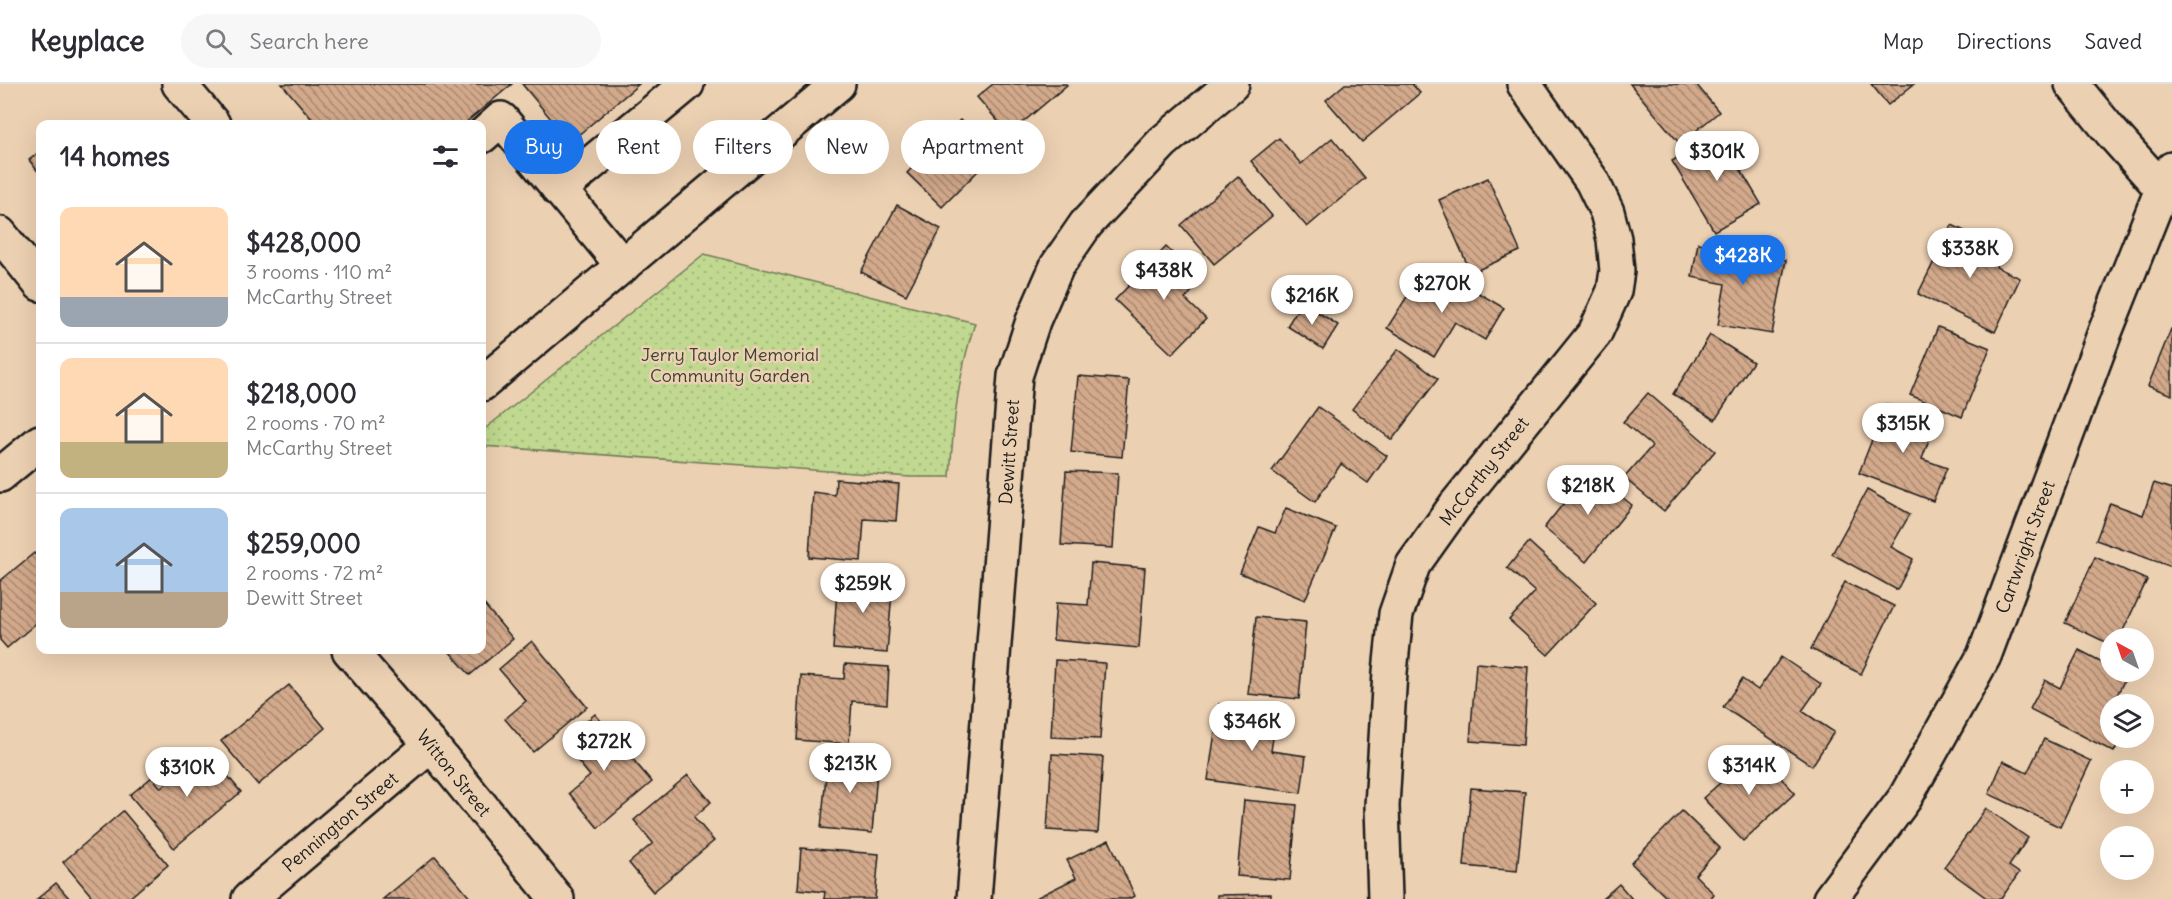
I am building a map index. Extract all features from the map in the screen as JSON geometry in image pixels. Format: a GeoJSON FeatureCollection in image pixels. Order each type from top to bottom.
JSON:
{"type":"FeatureCollection","features":[{"type":"Feature","properties":{"kind":"street"},"geometry":{"type":"LineString","coordinates":[[179,84],[210,120]]}},
{"type":"Feature","properties":{"kind":"street"},"geometry":{"type":"LineString","coordinates":[[559,190],[687,84]]}},
{"type":"Feature","properties":{"kind":"street"},"geometry":{"type":"LineString","coordinates":[[486,381],[838,84]]}},
{"type":"Feature","properties":{"kind":"street","name":"Dewitt Street"},"geometry":{"type":"LineString","coordinates":[[974,899],[1015,376],[1033,321],[1057,266],[1086,224],[1163,142],[1232,84]]}},
{"type":"Feature","properties":{"kind":"street","name":"McCarthy Street"},"geometry":{"type":"LineString","coordinates":[[1385,899],[1382,806],[1390,672],[1396,614],[1413,565],[1455,506],[1595,333],[1614,291],[1617,271],[1614,239],[1607,212],[1592,181],[1524,84]]}},
{"type":"Feature","properties":{"kind":"street"},"geometry":{"type":"LineString","coordinates":[[2072,84],[2112,133],[2169,184]]}},
{"type":"Feature","properties":{"kind":"street"},"geometry":{"type":"LineString","coordinates":[[486,132],[501,119],[623,266]]}},
{"type":"Feature","properties":{"kind":"street","name":"Cartwright Street"},"geometry":{"type":"LineString","coordinates":[[1830,899],[1905,798],[1984,656],[2105,332],[2169,184]]}},
{"type":"Feature","properties":{"kind":"street"},"geometry":{"type":"LineString","coordinates":[[0,234],[36,279]]}},
{"type":"Feature","properties":{"kind":"street"},"geometry":{"type":"LineString","coordinates":[[0,475],[36,445]]}},
{"type":"Feature","properties":{"kind":"street","name":"Witton Street"},"geometry":{"type":"LineString","coordinates":[[353,654],[557,899]]}},
{"type":"Feature","properties":{"kind":"street","name":"Pennington Street"},"geometry":{"type":"LineString","coordinates":[[249,899],[431,745]]}},
{"type":"Feature","properties":{"kind":"green space","name":"Jerry Taylor Memorial Community Garden"},"geometry":{"type":"Polygon","coordinates":[[[704,254],[975,323],[964,361],[957,400],[950,477],[910,477],[486,446],[486,428],[704,254]]]}},
{"type":"Feature","properties":{"kind":"building"},"geometry":{"type":"Polygon","coordinates":[[[282,84],[512,84],[469,120],[313,120],[282,84]]]}},
{"type":"Feature","properties":{"kind":"building"},"geometry":{"type":"Polygon","coordinates":[[[522,84],[639,84],[584,130],[584,120],[552,120],[522,84]]]}},
{"type":"Feature","properties":{"kind":"building"},"geometry":{"type":"Polygon","coordinates":[[[993,84],[1067,85],[1026,120],[997,120],[977,97],[993,84]]]}},
{"type":"Feature","properties":{"kind":"building"},"geometry":{"type":"Polygon","coordinates":[[[1345,84],[1412,84],[1420,93],[1362,142],[1326,100],[1345,84]]]}},
{"type":"Feature","properties":{"kind":"building"},"geometry":{"type":"Polygon","coordinates":[[[1630,84],[1696,84],[1719,112],[1680,144],[1630,84]]]}},
{"type":"Feature","properties":{"kind":"building"},"geometry":{"type":"Polygon","coordinates":[[[1871,84],[1914,84],[1888,105],[1871,84]]]}},
{"type":"Feature","properties":{"kind":"building"},"geometry":{"type":"Polygon","coordinates":[[[1719,133],[1761,204],[1714,231],[1672,161],[1719,133]]]}},
{"type":"Feature","properties":{"kind":"building"},"geometry":{"type":"Polygon","coordinates":[[[1279,138],[1301,164],[1332,138],[1365,178],[1307,227],[1251,161],[1279,138]]]}},
{"type":"Feature","properties":{"kind":"building"},"geometry":{"type":"Polygon","coordinates":[[[36,154],[36,169],[29,160],[36,154]]]}},
{"type":"Feature","properties":{"kind":"building"},"geometry":{"type":"Polygon","coordinates":[[[908,174],[975,174],[942,207],[908,174]]]}},
{"type":"Feature","properties":{"kind":"building"},"geometry":{"type":"Polygon","coordinates":[[[1238,176],[1272,216],[1214,264],[1181,225],[1238,176]]]}},
{"type":"Feature","properties":{"kind":"building"},"geometry":{"type":"Polygon","coordinates":[[[1488,178],[1520,251],[1471,273],[1439,200],[1488,178]]]}},
{"type":"Feature","properties":{"kind":"building"},"geometry":{"type":"Polygon","coordinates":[[[897,205],[941,229],[906,295],[861,272],[897,205]]]}},
{"type":"Feature","properties":{"kind":"building"},"geometry":{"type":"Polygon","coordinates":[[[1952,225],[2004,250],[1996,267],[2020,278],[1995,332],[1918,294],[1952,225]]]}},
{"type":"Feature","properties":{"kind":"building"},"geometry":{"type":"Polygon","coordinates":[[[1698,243],[1786,260],[1772,334],[1718,325],[1725,284],[1692,277],[1698,243]]]}},
{"type":"Feature","properties":{"kind":"building"},"geometry":{"type":"Polygon","coordinates":[[[1166,247],[1201,281],[1185,299],[1206,319],[1172,354],[1115,300],[1166,247]]]}},
{"type":"Feature","properties":{"kind":"building"},"geometry":{"type":"Polygon","coordinates":[[[1422,273],[1458,294],[1465,285],[1504,308],[1485,340],[1455,322],[1434,357],[1387,328],[1422,273]]]}},
{"type":"Feature","properties":{"kind":"building"},"geometry":{"type":"Polygon","coordinates":[[[1302,302],[1338,325],[1323,349],[1287,326],[1302,302]]]}},
{"type":"Feature","properties":{"kind":"building"},"geometry":{"type":"Polygon","coordinates":[[[1938,327],[1990,348],[1962,417],[1910,395],[1938,327]]]}},
{"type":"Feature","properties":{"kind":"building"},"geometry":{"type":"Polygon","coordinates":[[[2172,329],[2172,395],[2148,386],[2172,329]]]}},
{"type":"Feature","properties":{"kind":"building"},"geometry":{"type":"Polygon","coordinates":[[[1710,335],[1753,362],[1715,420],[1673,394],[1710,335]]]}},
{"type":"Feature","properties":{"kind":"building"},"geometry":{"type":"Polygon","coordinates":[[[1398,349],[1438,379],[1392,440],[1352,409],[1398,349]]]}},
{"type":"Feature","properties":{"kind":"building"},"geometry":{"type":"Polygon","coordinates":[[[1078,376],[1129,380],[1122,457],[1071,452],[1078,376]]]}},
{"type":"Feature","properties":{"kind":"building"},"geometry":{"type":"Polygon","coordinates":[[[1648,393],[1715,451],[1664,511],[1624,478],[1652,446],[1623,422],[1648,393]]]}},
{"type":"Feature","properties":{"kind":"building"},"geometry":{"type":"Polygon","coordinates":[[[1886,404],[1935,423],[1922,459],[1947,468],[1933,501],[1859,473],[1886,404]]]}},
{"type":"Feature","properties":{"kind":"building"},"geometry":{"type":"Polygon","coordinates":[[[1318,407],[1387,456],[1368,483],[1341,464],[1315,502],[1272,471],[1318,407]]]}},
{"type":"Feature","properties":{"kind":"building"},"geometry":{"type":"Polygon","coordinates":[[[1066,471],[1118,473],[1113,548],[1061,545],[1066,471]]]}},
{"type":"Feature","properties":{"kind":"building"},"geometry":{"type":"Polygon","coordinates":[[[1589,471],[1632,505],[1586,562],[1544,528],[1589,471]]]}},
{"type":"Feature","properties":{"kind":"building"},"geometry":{"type":"Polygon","coordinates":[[[836,479],[899,484],[896,521],[864,519],[861,561],[809,557],[813,492],[835,495],[836,479]]]}},
{"type":"Feature","properties":{"kind":"building"},"geometry":{"type":"Polygon","coordinates":[[[2154,483],[2172,489],[2172,567],[2096,540],[2110,503],[2143,515],[2154,483]]]}},
{"type":"Feature","properties":{"kind":"building"},"geometry":{"type":"Polygon","coordinates":[[[1867,490],[1910,514],[1891,547],[1913,559],[1897,590],[1832,554],[1867,490]]]}},
{"type":"Feature","properties":{"kind":"building"},"geometry":{"type":"Polygon","coordinates":[[[1286,508],[1336,528],[1305,600],[1240,573],[1259,527],[1275,533],[1286,508]]]}},
{"type":"Feature","properties":{"kind":"building"},"geometry":{"type":"Polygon","coordinates":[[[1529,542],[1596,603],[1548,655],[1509,620],[1535,592],[1507,568],[1529,542]]]}},
{"type":"Feature","properties":{"kind":"building"},"geometry":{"type":"Polygon","coordinates":[[[34,553],[36,555],[36,623],[7,648],[0,640],[0,581],[34,553]]]}},
{"type":"Feature","properties":{"kind":"building"},"geometry":{"type":"Polygon","coordinates":[[[2095,557],[2147,580],[2124,628],[2100,628],[2100,639],[2065,623],[2095,557]]]}},
{"type":"Feature","properties":{"kind":"building"},"geometry":{"type":"Polygon","coordinates":[[[1091,563],[1145,568],[1139,648],[1053,640],[1056,603],[1088,605],[1091,563]]]}},
{"type":"Feature","properties":{"kind":"building"},"geometry":{"type":"Polygon","coordinates":[[[838,574],[893,579],[887,653],[833,649],[838,574]]]}},
{"type":"Feature","properties":{"kind":"building"},"geometry":{"type":"Polygon","coordinates":[[[1845,582],[1894,606],[1861,674],[1811,649],[1845,582]]]}},
{"type":"Feature","properties":{"kind":"building"},"geometry":{"type":"Polygon","coordinates":[[[486,607],[513,639],[470,675],[452,654],[486,654],[486,607]]]}},
{"type":"Feature","properties":{"kind":"building"},"geometry":{"type":"Polygon","coordinates":[[[1256,617],[1306,622],[1299,699],[1248,694],[1256,617]]]}},
{"type":"Feature","properties":{"kind":"building"},"geometry":{"type":"Polygon","coordinates":[[[532,641],[587,707],[533,752],[505,719],[526,701],[499,669],[532,641]]]}},
{"type":"Feature","properties":{"kind":"building"},"geometry":{"type":"Polygon","coordinates":[[[2079,650],[2100,661],[2100,682],[2124,682],[2118,694],[2100,694],[2100,745],[2030,709],[2045,680],[2060,688],[2079,650]]]}},
{"type":"Feature","properties":{"kind":"building"},"geometry":{"type":"Polygon","coordinates":[[[1781,657],[1821,684],[1802,711],[1834,732],[1812,766],[1723,707],[1742,679],[1758,690],[1781,657]]]}},
{"type":"Feature","properties":{"kind":"building"},"geometry":{"type":"Polygon","coordinates":[[[1055,660],[1105,663],[1100,739],[1051,737],[1055,660]]]}},
{"type":"Feature","properties":{"kind":"building"},"geometry":{"type":"Polygon","coordinates":[[[1476,663],[1528,667],[1523,745],[1470,741],[1476,663]]]}},
{"type":"Feature","properties":{"kind":"building"},"geometry":{"type":"Polygon","coordinates":[[[845,664],[889,667],[887,704],[852,701],[849,744],[797,740],[801,676],[844,679],[845,664]]]}},
{"type":"Feature","properties":{"kind":"building"},"geometry":{"type":"Polygon","coordinates":[[[289,685],[325,728],[258,785],[221,741],[289,685]]]}},
{"type":"Feature","properties":{"kind":"building"},"geometry":{"type":"Polygon","coordinates":[[[1219,704],[1277,712],[1271,751],[1306,756],[1301,793],[1208,780],[1219,704]]]}},
{"type":"Feature","properties":{"kind":"building"},"geometry":{"type":"Polygon","coordinates":[[[595,714],[652,782],[598,828],[569,793],[590,776],[562,742],[595,714]]]}},
{"type":"Feature","properties":{"kind":"building"},"geometry":{"type":"Polygon","coordinates":[[[2044,739],[2091,761],[2060,827],[1989,794],[2003,761],[2027,773],[2044,739]]]}},
{"type":"Feature","properties":{"kind":"building"},"geometry":{"type":"Polygon","coordinates":[[[206,750],[241,792],[174,848],[130,795],[152,777],[161,788],[206,750]]]}},
{"type":"Feature","properties":{"kind":"building"},"geometry":{"type":"Polygon","coordinates":[[[1756,751],[1795,793],[1743,841],[1703,798],[1756,751]]]}},
{"type":"Feature","properties":{"kind":"building"},"geometry":{"type":"Polygon","coordinates":[[[828,754],[878,759],[872,833],[821,828],[828,754]]]}},
{"type":"Feature","properties":{"kind":"building"},"geometry":{"type":"Polygon","coordinates":[[[1052,754],[1103,757],[1098,833],[1047,830],[1052,754]]]}},
{"type":"Feature","properties":{"kind":"building"},"geometry":{"type":"Polygon","coordinates":[[[688,775],[711,802],[694,817],[714,841],[653,892],[629,863],[653,843],[634,820],[688,775]]]}},
{"type":"Feature","properties":{"kind":"building"},"geometry":{"type":"Polygon","coordinates":[[[1471,788],[1525,792],[1517,871],[1464,866],[1471,788]]]}},
{"type":"Feature","properties":{"kind":"building"},"geometry":{"type":"Polygon","coordinates":[[[1244,800],[1297,805],[1290,880],[1237,876],[1244,800]]]}},
{"type":"Feature","properties":{"kind":"building"},"geometry":{"type":"Polygon","coordinates":[[[1986,808],[2028,838],[2009,866],[2019,873],[2001,899],[1988,899],[1944,867],[1986,808]]]}},
{"type":"Feature","properties":{"kind":"building"},"geometry":{"type":"Polygon","coordinates":[[[123,811],[168,865],[128,899],[94,899],[63,862],[123,811]]]}},
{"type":"Feature","properties":{"kind":"building"},"geometry":{"type":"Polygon","coordinates":[[[1682,811],[1720,848],[1695,875],[1714,894],[1710,899],[1668,899],[1631,863],[1682,811]]]}},
{"type":"Feature","properties":{"kind":"building"},"geometry":{"type":"Polygon","coordinates":[[[1109,840],[1135,896],[1128,899],[1034,899],[1076,878],[1067,860],[1109,840]]]}},
{"type":"Feature","properties":{"kind":"building"},"geometry":{"type":"Polygon","coordinates":[[[801,848],[879,854],[875,899],[824,899],[825,892],[798,889],[801,848]]]}},
{"type":"Feature","properties":{"kind":"building"},"geometry":{"type":"Polygon","coordinates":[[[435,856],[471,899],[383,899],[435,856]]]}},
{"type":"Feature","properties":{"kind":"building"},"geometry":{"type":"Polygon","coordinates":[[[56,883],[70,899],[37,899],[56,883]]]}},
{"type":"Feature","properties":{"kind":"building"},"geometry":{"type":"Polygon","coordinates":[[[1619,884],[1632,899],[1602,899],[1619,884]]]}},
{"type":"Feature","properties":{"kind":"building"},"geometry":{"type":"Polygon","coordinates":[[[1271,894],[1271,899],[1217,899],[1217,895],[1271,894]]]}}]}
